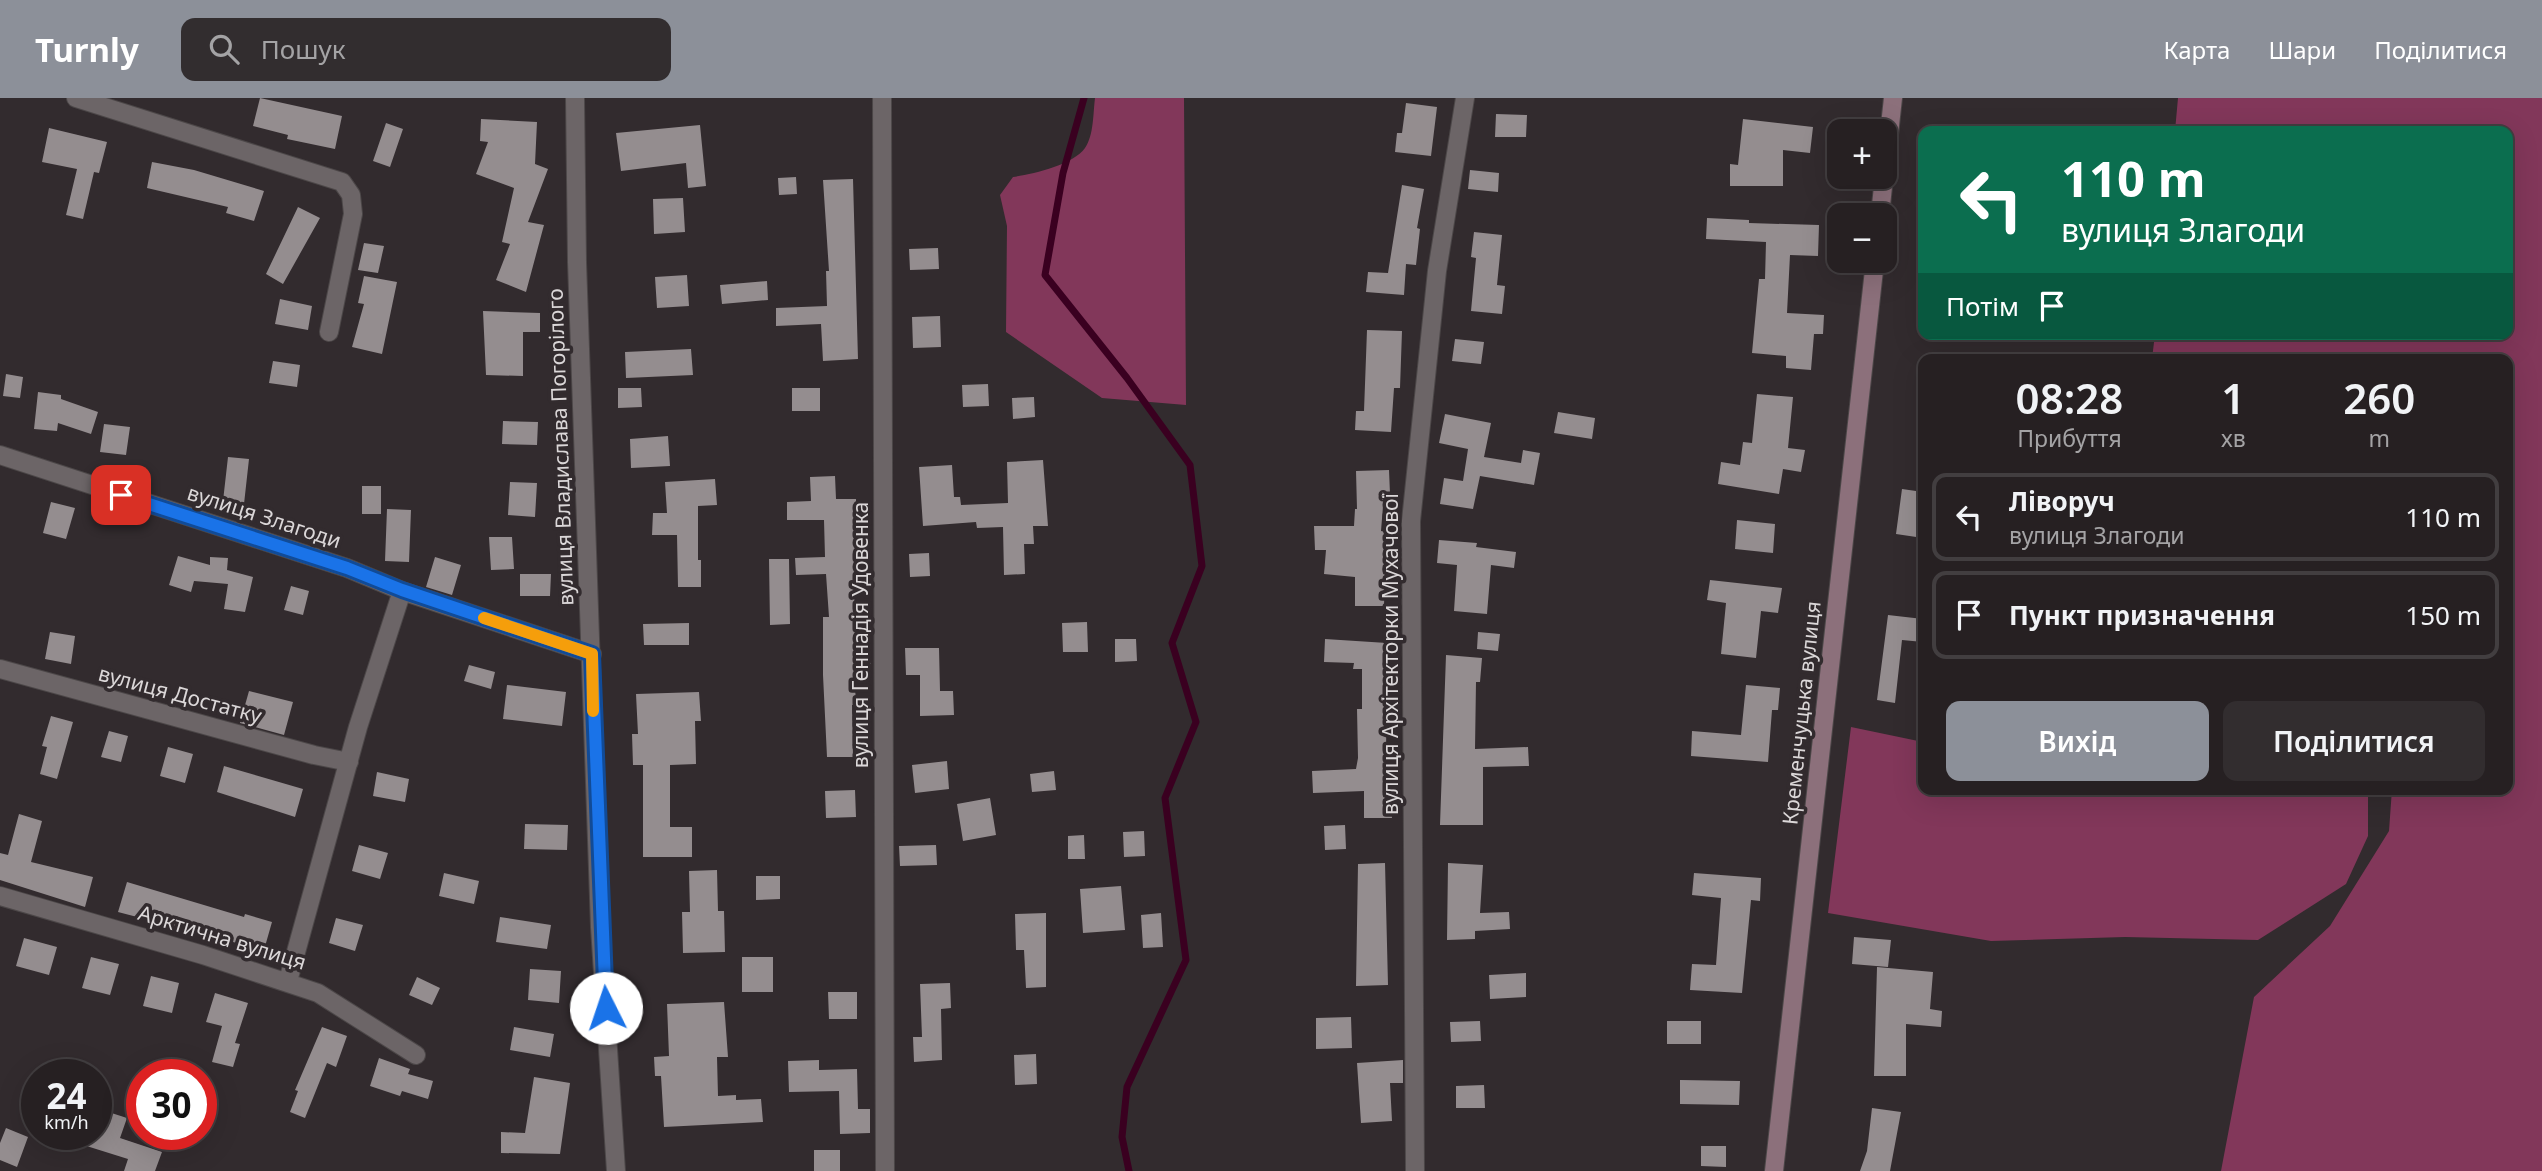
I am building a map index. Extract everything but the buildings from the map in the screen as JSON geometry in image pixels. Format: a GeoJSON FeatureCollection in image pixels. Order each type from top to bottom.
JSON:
{"type":"FeatureCollection","features":[{"type":"Feature","properties":{"kind":"street"},"geometry":{"type":"LineString","coordinates":[[76,98],[342,182],[351,195],[353,214],[329,332]]}},
{"type":"Feature","properties":{"kind":"street","name":"вулиця Владислава Погорілого"},"geometry":{"type":"LineString","coordinates":[[575,98],[577,262],[600,927],[617,1171]]}},
{"type":"Feature","properties":{"kind":"street","name":"вулиця Геннадія Удовенка"},"geometry":{"type":"LineString","coordinates":[[882,98],[885,1171]]}},
{"type":"Feature","properties":{"kind":"street","name":"вулиця Архітекторки Мухачової"},"geometry":{"type":"LineString","coordinates":[[1415,1171],[1411,521],[1437,271],[1465,98]]}},
{"type":"Feature","properties":{"kind":"street"},"geometry":{"type":"LineString","coordinates":[[1891,119],[1893,98]]}},
{"type":"Feature","properties":{"kind":"street","name":"Кременчуцька вулиця"},"geometry":{"type":"LineString","coordinates":[[1774,1171],[1874,273]]}},
{"type":"Feature","properties":{"kind":"street","name":"вулиця Злагоди"},"geometry":{"type":"LineString","coordinates":[[0,455],[347,568],[402,590],[592,654]]}},
{"type":"Feature","properties":{"kind":"street"},"geometry":{"type":"LineString","coordinates":[[288,981],[358,727],[402,590]]}},
{"type":"Feature","properties":{"kind":"street","name":"вулиця Достатку"},"geometry":{"type":"LineString","coordinates":[[0,669],[314,755],[349,762]]}},
{"type":"Feature","properties":{"kind":"street","name":"Арктична вулиця"},"geometry":{"type":"LineString","coordinates":[[0,896],[288,981],[318,993],[416,1055]]}},
{"type":"Feature","properties":{"kind":"shaded area"},"geometry":{"type":"Polygon","coordinates":[[[1095,98],[1184,98],[1186,405],[1102,398],[1006,332],[1007,226],[1000,195],[1013,177],[1052,168],[1072,159],[1085,148],[1093,124],[1095,98]]]}},
{"type":"Feature","properties":{"kind":"shaded area"},"geometry":{"type":"Polygon","coordinates":[[[2178,98],[2542,98],[2542,1171],[2221,1171],[2254,997],[2330,926],[2389,831],[2392,795],[2513,795],[2513,354],[2153,354],[2154,340],[2513,340],[2513,126],[2175,126],[2178,98]]]}},
{"type":"Feature","properties":{"kind":"shaded area"},"geometry":{"type":"Polygon","coordinates":[[[1851,727],[1918,741],[1918,795],[2368,795],[2368,836],[2346,884],[2258,940],[2125,937],[1991,941],[1828,913],[1851,727]]]}},
{"type":"Feature","properties":{"kind":"waterway"},"geometry":{"type":"LineString","coordinates":[[1084,98],[1063,173],[1045,275],[1127,378],[1190,465],[1202,566],[1172,643],[1196,722],[1165,798],[1186,960],[1127,1087],[1122,1137],[1129,1171]]}},
{"type":"Feature","properties":{"kind":"slow traffic"},"geometry":{"type":"LineString","coordinates":[[484,618],[592,654],[593,711]]}},
{"type":"Feature","properties":{"kind":"route"},"geometry":{"type":"LineString","coordinates":[[121,495],[347,568],[402,590],[592,654],[600,927],[606,1008]]}}]}
